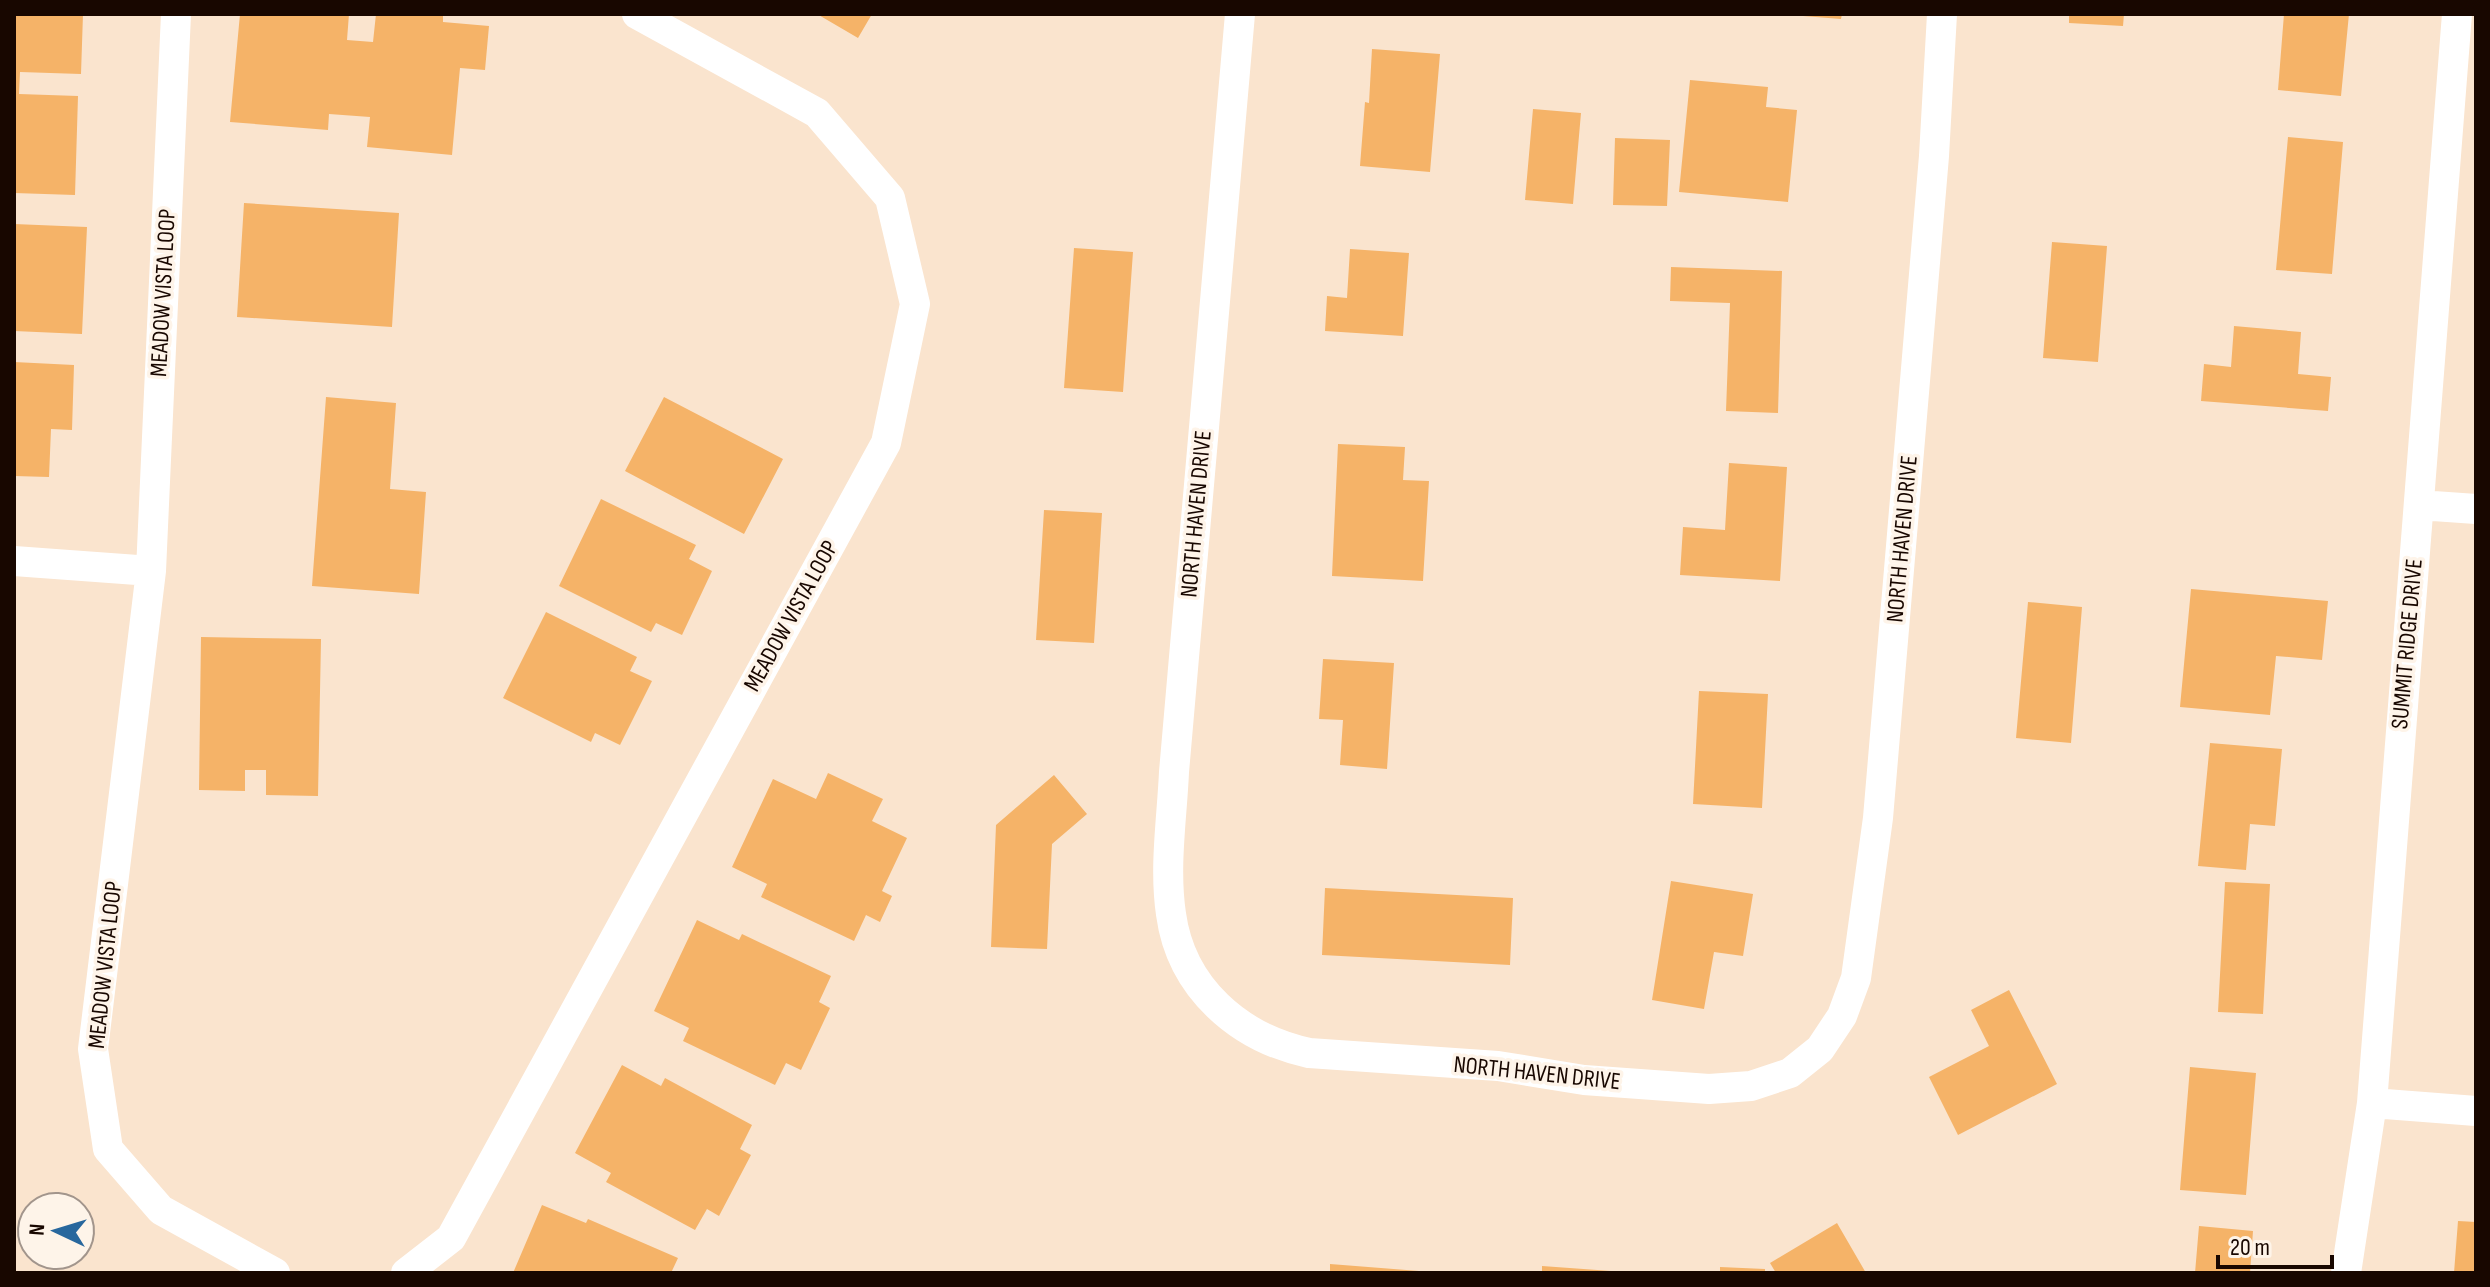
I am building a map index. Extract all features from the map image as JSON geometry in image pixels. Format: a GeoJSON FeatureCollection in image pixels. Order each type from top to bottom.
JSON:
{"type":"FeatureCollection","features":[{"type":"Feature","properties":{"kind":"street","name":"MEADOW VISTA LOOP"},"geometry":{"type":"LineString","coordinates":[[176,14],[151,571],[93,1049],[108,1149],[161,1210],[275,1273]]}},
{"type":"Feature","properties":{"kind":"street","name":"MEADOW VISTA LOOP"},"geometry":{"type":"LineString","coordinates":[[406,1273],[451,1238],[886,443],[915,304],[890,198],[817,113],[637,14]]}},
{"type":"Feature","properties":{"kind":"street","name":"NORTH HAVEN DRIVE"},"geometry":{"type":"LineString","coordinates":[[1240,14],[1174,772],[1168,881],[1171,916],[1180,949],[1195,978],[1213,1002],[1235,1022],[1283,1047],[1309,1053],[1498,1066],[1584,1080],[1709,1089],[1751,1086],[1790,1073],[1820,1049],[1842,1016],[1856,978],[1879,802],[1934,156],[1942,14]]}},
{"type":"Feature","properties":{"kind":"street","name":"SUMMIT RIDGE DRIVE"},"geometry":{"type":"LineString","coordinates":[[2346,1273],[2372,1103],[2457,14]]}},
{"type":"Feature","properties":{"kind":"street"},"geometry":{"type":"LineString","coordinates":[[2419,505],[2476,509]]}},
{"type":"Feature","properties":{"kind":"street"},"geometry":{"type":"LineString","coordinates":[[14,561],[151,571]]}},
{"type":"Feature","properties":{"kind":"street"},"geometry":{"type":"LineString","coordinates":[[2372,1103],[2476,1111]]}},
{"type":"Feature","properties":{"kind":"building"},"geometry":{"type":"Polygon","coordinates":[[[14,14],[83,14],[81,74],[20,72],[19,94],[78,96],[75,195],[14,193],[14,14]]]}},
{"type":"Feature","properties":{"kind":"building"},"geometry":{"type":"Polygon","coordinates":[[[240,14],[349,14],[347,40],[373,42],[376,14],[443,14],[443,22],[489,26],[485,70],[460,68],[452,155],[367,147],[370,117],[329,114],[328,130],[230,122],[240,14]]]}},
{"type":"Feature","properties":{"kind":"building"},"geometry":{"type":"Polygon","coordinates":[[[817,14],[872,14],[858,38],[817,14]]]}},
{"type":"Feature","properties":{"kind":"building"},"geometry":{"type":"Polygon","coordinates":[[[1803,14],[1842,14],[1841,19],[1803,14]]]}},
{"type":"Feature","properties":{"kind":"building"},"geometry":{"type":"Polygon","coordinates":[[[2069,14],[2124,14],[2123,26],[2069,23],[2069,14]]]}},
{"type":"Feature","properties":{"kind":"building"},"geometry":{"type":"Polygon","coordinates":[[[2284,14],[2349,14],[2341,96],[2278,90],[2284,14]]]}},
{"type":"Feature","properties":{"kind":"building"},"geometry":{"type":"Polygon","coordinates":[[[1372,49],[1440,54],[1430,172],[1360,166],[1365,102],[1369,103],[1372,49]]]}},
{"type":"Feature","properties":{"kind":"building"},"geometry":{"type":"Polygon","coordinates":[[[1690,80],[1768,87],[1766,107],[1797,110],[1788,202],[1679,192],[1690,80]]]}},
{"type":"Feature","properties":{"kind":"building"},"geometry":{"type":"Polygon","coordinates":[[[1533,109],[1581,113],[1573,204],[1525,200],[1533,109]]]}},
{"type":"Feature","properties":{"kind":"building"},"geometry":{"type":"Polygon","coordinates":[[[2288,137],[2343,142],[2332,274],[2276,270],[2288,137]]]}},
{"type":"Feature","properties":{"kind":"building"},"geometry":{"type":"Polygon","coordinates":[[[1615,138],[1670,140],[1667,206],[1613,205],[1615,138]]]}},
{"type":"Feature","properties":{"kind":"building"},"geometry":{"type":"Polygon","coordinates":[[[244,203],[399,213],[392,327],[237,317],[244,203]]]}},
{"type":"Feature","properties":{"kind":"building"},"geometry":{"type":"Polygon","coordinates":[[[14,224],[87,227],[82,334],[14,331],[14,224]]]}},
{"type":"Feature","properties":{"kind":"building"},"geometry":{"type":"Polygon","coordinates":[[[2052,242],[2107,246],[2098,362],[2043,358],[2052,242]]]}},
{"type":"Feature","properties":{"kind":"building"},"geometry":{"type":"Polygon","coordinates":[[[1074,248],[1133,252],[1123,392],[1064,388],[1074,248]]]}},
{"type":"Feature","properties":{"kind":"building"},"geometry":{"type":"Polygon","coordinates":[[[1350,249],[1409,253],[1403,336],[1325,331],[1327,296],[1347,298],[1350,249]]]}},
{"type":"Feature","properties":{"kind":"building"},"geometry":{"type":"Polygon","coordinates":[[[1671,267],[1782,271],[1778,413],[1726,411],[1730,303],[1670,301],[1671,267]]]}},
{"type":"Feature","properties":{"kind":"building"},"geometry":{"type":"Polygon","coordinates":[[[2234,326],[2301,332],[2298,374],[2331,377],[2328,411],[2201,401],[2204,364],[2231,367],[2234,326]]]}},
{"type":"Feature","properties":{"kind":"building"},"geometry":{"type":"Polygon","coordinates":[[[14,362],[74,365],[72,430],[51,429],[49,477],[14,476],[14,362]]]}},
{"type":"Feature","properties":{"kind":"building"},"geometry":{"type":"Polygon","coordinates":[[[326,397],[396,403],[390,489],[426,492],[419,594],[312,586],[326,397]]]}},
{"type":"Feature","properties":{"kind":"building"},"geometry":{"type":"Polygon","coordinates":[[[664,397],[783,459],[744,534],[625,471],[664,397]]]}},
{"type":"Feature","properties":{"kind":"building"},"geometry":{"type":"Polygon","coordinates":[[[1338,444],[1405,447],[1403,480],[1429,481],[1423,581],[1332,576],[1338,444]]]}},
{"type":"Feature","properties":{"kind":"building"},"geometry":{"type":"Polygon","coordinates":[[[1729,463],[1787,467],[1780,581],[1680,575],[1683,527],[1725,530],[1729,463]]]}},
{"type":"Feature","properties":{"kind":"building"},"geometry":{"type":"Polygon","coordinates":[[[601,499],[696,545],[689,559],[712,571],[682,635],[656,623],[651,632],[559,586],[601,499]]]}},
{"type":"Feature","properties":{"kind":"building"},"geometry":{"type":"Polygon","coordinates":[[[1044,510],[1102,513],[1094,643],[1036,640],[1044,510]]]}},
{"type":"Feature","properties":{"kind":"building"},"geometry":{"type":"Polygon","coordinates":[[[2191,589],[2328,601],[2322,660],[2276,656],[2270,715],[2180,707],[2191,589]]]}},
{"type":"Feature","properties":{"kind":"building"},"geometry":{"type":"Polygon","coordinates":[[[2028,602],[2082,607],[2071,743],[2016,738],[2028,602]]]}},
{"type":"Feature","properties":{"kind":"building"},"geometry":{"type":"Polygon","coordinates":[[[546,612],[637,657],[630,671],[652,681],[620,745],[595,733],[591,742],[503,698],[546,612]]]}},
{"type":"Feature","properties":{"kind":"building"},"geometry":{"type":"Polygon","coordinates":[[[201,637],[321,639],[318,796],[266,795],[266,770],[245,770],[245,791],[199,790],[201,637]]]}},
{"type":"Feature","properties":{"kind":"building"},"geometry":{"type":"Polygon","coordinates":[[[1323,659],[1394,663],[1387,769],[1340,765],[1343,720],[1319,719],[1323,659]]]}},
{"type":"Feature","properties":{"kind":"building"},"geometry":{"type":"Polygon","coordinates":[[[1699,691],[1768,694],[1762,808],[1693,804],[1699,691]]]}},
{"type":"Feature","properties":{"kind":"building"},"geometry":{"type":"Polygon","coordinates":[[[2210,743],[2282,749],[2275,826],[2250,824],[2246,870],[2198,866],[2210,743]]]}},
{"type":"Feature","properties":{"kind":"building"},"geometry":{"type":"Polygon","coordinates":[[[828,773],[883,799],[872,821],[907,838],[882,891],[892,896],[880,922],[866,915],[854,941],[761,897],[767,884],[732,867],[773,779],[816,799],[828,773]]]}},
{"type":"Feature","properties":{"kind":"building"},"geometry":{"type":"Polygon","coordinates":[[[1054,775],[1087,814],[1052,844],[1047,949],[991,947],[996,825],[1054,775]]]}},
{"type":"Feature","properties":{"kind":"building"},"geometry":{"type":"Polygon","coordinates":[[[1671,881],[1753,894],[1743,956],[1714,952],[1704,1009],[1652,1000],[1671,881]]]}},
{"type":"Feature","properties":{"kind":"building"},"geometry":{"type":"Polygon","coordinates":[[[2225,882],[2270,884],[2263,1014],[2218,1012],[2225,882]]]}},
{"type":"Feature","properties":{"kind":"building"},"geometry":{"type":"Polygon","coordinates":[[[1325,888],[1513,898],[1510,965],[1322,955],[1325,888]]]}},
{"type":"Feature","properties":{"kind":"building"},"geometry":{"type":"Polygon","coordinates":[[[697,920],[739,940],[742,934],[831,976],[819,1002],[830,1008],[801,1070],[786,1063],[775,1085],[683,1041],[689,1028],[654,1011],[697,920]]]}},
{"type":"Feature","properties":{"kind":"building"},"geometry":{"type":"Polygon","coordinates":[[[2009,990],[2057,1084],[1958,1135],[1929,1077],[1989,1046],[1971,1010],[2009,990]]]}},
{"type":"Feature","properties":{"kind":"building"},"geometry":{"type":"Polygon","coordinates":[[[622,1065],[661,1086],[665,1078],[752,1125],[740,1149],[751,1155],[719,1216],[707,1209],[695,1230],[606,1182],[611,1173],[575,1153],[622,1065]]]}},
{"type":"Feature","properties":{"kind":"building"},"geometry":{"type":"Polygon","coordinates":[[[2190,1067],[2256,1073],[2246,1195],[2180,1190],[2190,1067]]]}},
{"type":"Feature","properties":{"kind":"building"},"geometry":{"type":"Polygon","coordinates":[[[542,1205],[586,1223],[588,1219],[678,1258],[671,1273],[513,1273],[542,1205]]]}},
{"type":"Feature","properties":{"kind":"building"},"geometry":{"type":"Polygon","coordinates":[[[2458,1221],[2476,1222],[2476,1273],[2454,1273],[2458,1221]]]}},
{"type":"Feature","properties":{"kind":"building"},"geometry":{"type":"Polygon","coordinates":[[[1837,1223],[1866,1273],[1776,1273],[1770,1263],[1837,1223]]]}},
{"type":"Feature","properties":{"kind":"building"},"geometry":{"type":"Polygon","coordinates":[[[2199,1226],[2253,1231],[2250,1273],[2195,1273],[2199,1226]]]}},
{"type":"Feature","properties":{"kind":"building"},"geometry":{"type":"Polygon","coordinates":[[[1330,1264],[1419,1271],[1419,1273],[1330,1273],[1330,1264]]]}},
{"type":"Feature","properties":{"kind":"building"},"geometry":{"type":"Polygon","coordinates":[[[1542,1266],[1611,1271],[1611,1273],[1542,1273],[1542,1266]]]}},
{"type":"Feature","properties":{"kind":"building"},"geometry":{"type":"Polygon","coordinates":[[[1720,1267],[1765,1269],[1765,1273],[1720,1273],[1720,1267]]]}}]}
